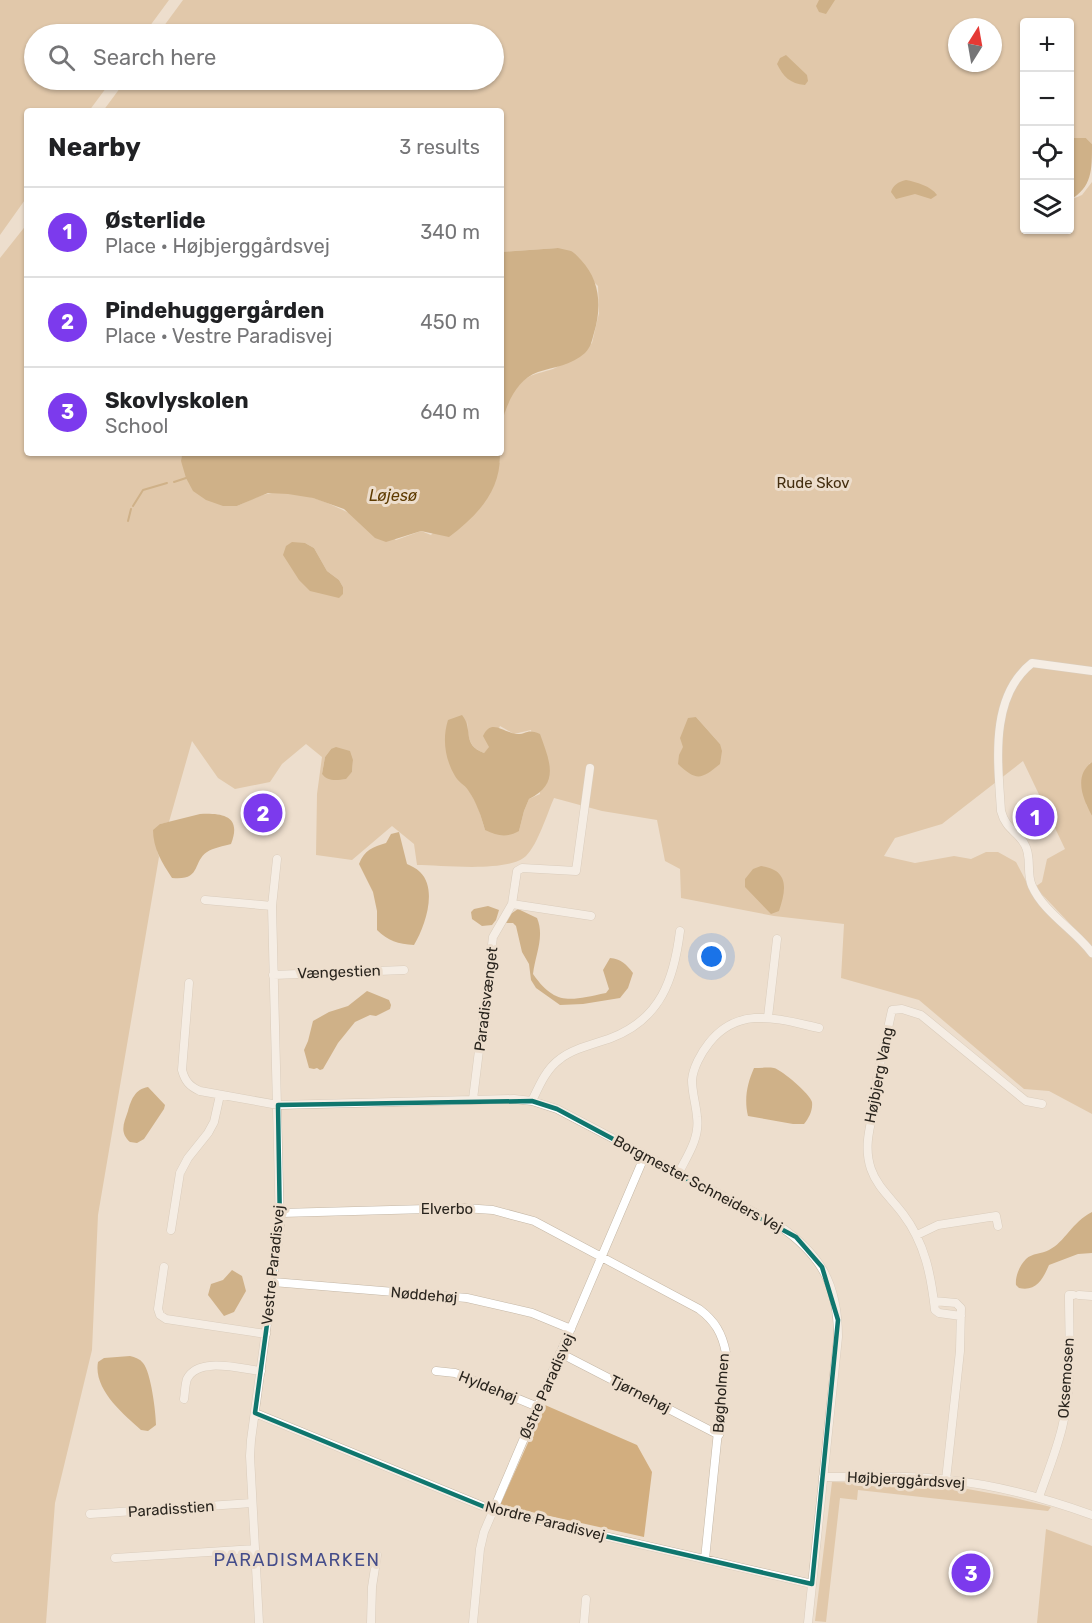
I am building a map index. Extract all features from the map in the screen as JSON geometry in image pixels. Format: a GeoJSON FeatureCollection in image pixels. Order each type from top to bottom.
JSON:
{"type":"FeatureCollection","features":[{"type":"Feature","properties":{"kind":"street"},"geometry":{"type":"LineString","coordinates":[[1092,671],[1032,663],[1013,682],[1006,696],[998,756],[1003,819],[1026,845],[1029,878],[1033,889],[1092,953]]}},
{"type":"Feature","properties":{"kind":"street","name":"Paradisvænget"},"geometry":{"type":"LineString","coordinates":[[473,1100],[493,938],[512,904],[517,871],[522,868],[576,871],[590,768]]}},
{"type":"Feature","properties":{"kind":"street","name":"Vestre Paradisvej"},"geometry":{"type":"LineString","coordinates":[[259,1623],[250,1456],[281,1213],[272,906],[277,859]]}},
{"type":"Feature","properties":{"kind":"street"},"geometry":{"type":"LineString","coordinates":[[205,900],[272,906]]}},
{"type":"Feature","properties":{"kind":"street"},"geometry":{"type":"LineString","coordinates":[[512,904],[591,916]]}},
{"type":"Feature","properties":{"kind":"street"},"geometry":{"type":"LineString","coordinates":[[532,1101],[546,1074],[560,1059],[570,1053],[615,1037],[634,1027],[650,1012],[671,979],[680,931]]}},
{"type":"Feature","properties":{"kind":"street"},"geometry":{"type":"LineString","coordinates":[[768,1017],[777,939]]}},
{"type":"Feature","properties":{"kind":"street","name":"Vængestien"},"geometry":{"type":"LineString","coordinates":[[273,975],[404,970]]}},
{"type":"Feature","properties":{"kind":"street","name":"Borgmester Schneiders Vej"},"geometry":{"type":"LineString","coordinates":[[189,982],[182,1070],[185,1079],[200,1091],[278,1105],[514,1099],[532,1101],[557,1109],[778,1225],[810,1250],[831,1284],[836,1302],[838,1337],[808,1623]]}},
{"type":"Feature","properties":{"kind":"street","name":"Højbjerg Vang"},"geometry":{"type":"LineString","coordinates":[[946,1480],[962,1316],[939,1313],[935,1310],[932,1277],[924,1250],[904,1214],[880,1187],[867,1154],[867,1136],[878,1087],[877,1078],[892,1010],[902,1009],[921,1015],[1026,1101],[1042,1104]]}},
{"type":"Feature","properties":{"kind":"street"},"geometry":{"type":"LineString","coordinates":[[679,1172],[698,1132],[698,1119],[692,1093],[693,1078],[704,1048],[715,1035],[733,1023],[754,1017],[768,1017],[819,1028]]}},
{"type":"Feature","properties":{"kind":"street"},"geometry":{"type":"LineString","coordinates":[[171,1230],[180,1173],[214,1122],[220,1095]]}},
{"type":"Feature","properties":{"kind":"street","name":"Østre Paradisvej"},"geometry":{"type":"LineString","coordinates":[[473,1623],[480,1549],[492,1510],[572,1329],[645,1155]]}},
{"type":"Feature","properties":{"kind":"street","name":"Elverbo"},"geometry":{"type":"LineString","coordinates":[[281,1213],[464,1208],[493,1210],[534,1221],[602,1257]]}},
{"type":"Feature","properties":{"kind":"street"},"geometry":{"type":"LineString","coordinates":[[917,1235],[938,1224],[996,1216],[998,1226]]}},
{"type":"Feature","properties":{"kind":"street","name":"Bøgholmen"},"geometry":{"type":"LineString","coordinates":[[602,1257],[699,1309],[712,1318],[723,1340],[726,1353],[705,1559]]}},
{"type":"Feature","properties":{"kind":"street"},"geometry":{"type":"LineString","coordinates":[[164,1267],[158,1309],[160,1315],[166,1319],[266,1334]]}},
{"type":"Feature","properties":{"kind":"street","name":"Nøddehøj"},"geometry":{"type":"LineString","coordinates":[[273,1282],[467,1298],[532,1313],[572,1329]]}},
{"type":"Feature","properties":{"kind":"street","name":"Oksemosen"},"geometry":{"type":"LineString","coordinates":[[1039,1497],[1063,1426],[1069,1367],[1069,1295],[1092,1296]]}},
{"type":"Feature","properties":{"kind":"street","name":"Tjørnehøj"},"geometry":{"type":"LineString","coordinates":[[560,1353],[719,1435]]}},
{"type":"Feature","properties":{"kind":"street"},"geometry":{"type":"LineString","coordinates":[[184,1399],[188,1379],[193,1372],[203,1366],[214,1365],[261,1371]]}},
{"type":"Feature","properties":{"kind":"street","name":"Hyldehøj"},"geometry":{"type":"LineString","coordinates":[[436,1371],[455,1373],[538,1407]]}},
{"type":"Feature","properties":{"kind":"street","name":"Nordre Paradisvej"},"geometry":{"type":"LineString","coordinates":[[255,1413],[492,1510],[812,1584]]}},
{"type":"Feature","properties":{"kind":"street","name":"Højbjerggårdsvej"},"geometry":{"type":"LineString","coordinates":[[823,1477],[907,1477],[976,1484],[1039,1497],[1092,1515]]}},
{"type":"Feature","properties":{"kind":"street","name":"Paradisstien"},"geometry":{"type":"LineString","coordinates":[[90,1514],[252,1503]]}},
{"type":"Feature","properties":{"kind":"street"},"geometry":{"type":"LineString","coordinates":[[115,1558],[255,1549]]}},
{"type":"Feature","properties":{"kind":"street"},"geometry":{"type":"LineString","coordinates":[[371,1623],[372,1587],[377,1554]]}},
{"type":"Feature","properties":{"kind":"street"},"geometry":{"type":"LineString","coordinates":[[584,1623],[586,1599]]}},
{"type":"Feature","properties":{"kind":"highlighted area"},"geometry":{"type":"Polygon","coordinates":[[[532,1101],[557,1109],[796,1237],[822,1267],[838,1320],[812,1584],[492,1510],[255,1413],[280,1228],[278,1105],[532,1101]]]}},
{"type":"Feature","properties":{"kind":"green space"},"geometry":{"type":"Polygon","coordinates":[[[0,0],[169,0],[151,24],[24,24],[24,90],[105,90],[91,108],[24,108],[24,201],[0,235],[0,0]]]}},
{"type":"Feature","properties":{"kind":"green space","name":"Rude Skov"},"geometry":{"type":"Polygon","coordinates":[[[183,0],[1092,0],[1092,144],[1086,138],[1074,138],[1074,18],[1020,18],[1020,234],[1074,234],[1074,198],[1082,195],[1092,182],[1092,762],[1089,764],[1086,804],[1092,816],[1092,947],[1035,887],[1042,882],[1047,859],[1065,849],[1023,761],[942,824],[895,838],[884,856],[915,863],[954,856],[971,859],[986,852],[998,852],[1016,862],[1027,883],[1092,958],[1092,1114],[1049,1091],[1024,1089],[919,1000],[841,978],[844,924],[774,916],[681,898],[680,869],[665,861],[657,820],[602,811],[554,798],[530,851],[526,856],[505,865],[474,867],[417,865],[414,844],[392,826],[352,860],[316,855],[317,794],[322,757],[306,744],[282,764],[270,782],[235,789],[218,778],[192,741],[169,822],[160,824],[157,850],[159,857],[98,1215],[92,1350],[55,1503],[46,1623],[0,1623],[0,258],[24,228],[24,456],[182,456],[181,461],[237,506],[267,494],[300,495],[334,506],[396,540],[421,531],[431,535],[500,462],[500,456],[504,456],[504,414],[511,395],[527,378],[557,367],[592,343],[599,313],[598,286],[558,248],[504,252],[504,108],[105,108],[119,90],[504,90],[504,24],[165,24],[183,0]],[[305,543],[343,594],[343,587],[339,580],[327,571],[314,548],[305,543]],[[696,717],[683,747],[720,744],[696,717]],[[467,720],[467,787],[478,807],[485,830],[519,831],[529,799],[540,794],[531,730],[514,734],[500,726],[490,747],[484,753],[472,744],[467,720]],[[331,749],[325,757],[322,774],[345,779],[352,772],[353,760],[331,749]]]}},
{"type":"Feature","properties":{"kind":"green space"},"geometry":{"type":"Polygon","coordinates":[[[545,1405],[637,1445],[652,1472],[644,1537],[500,1505],[545,1405]]]}},
{"type":"Feature","properties":{"kind":"green space"},"geometry":{"type":"Polygon","coordinates":[[[832,1482],[946,1485],[1051,1507],[1048,1511],[858,1490],[857,1500],[840,1498],[826,1622],[815,1621],[832,1482]]]}},
{"type":"Feature","properties":{"kind":"green space"},"geometry":{"type":"Polygon","coordinates":[[[1046,1529],[1092,1546],[1092,1623],[1037,1623],[1046,1529]]]}},
{"type":"Feature","properties":{"kind":"water"},"geometry":{"type":"Polygon","coordinates":[[[819,0],[835,0],[826,14],[819,12],[816,6],[819,0]]]}},
{"type":"Feature","properties":{"kind":"water"},"geometry":{"type":"Polygon","coordinates":[[[786,55],[807,75],[808,81],[805,85],[791,81],[779,68],[777,64],[780,58],[786,55]]]}},
{"type":"Feature","properties":{"kind":"water"},"geometry":{"type":"Polygon","coordinates":[[[1074,138],[1086,138],[1092,144],[1092,162],[1087,184],[1074,197],[1074,138]]]}},
{"type":"Feature","properties":{"kind":"water"},"geometry":{"type":"Polygon","coordinates":[[[906,180],[919,183],[937,195],[931,199],[915,194],[896,199],[892,190],[896,184],[906,180]]]}},
{"type":"Feature","properties":{"kind":"water"},"geometry":{"type":"Polygon","coordinates":[[[558,248],[571,251],[587,268],[596,285],[598,313],[592,341],[585,353],[563,365],[530,376],[513,394],[504,416],[504,252],[558,248]]]}},
{"type":"Feature","properties":{"kind":"water","name":"Løjesø"},"geometry":{"type":"Polygon","coordinates":[[[182,456],[500,456],[497,479],[486,501],[449,537],[421,531],[386,542],[375,538],[344,509],[313,498],[268,493],[237,506],[223,506],[206,500],[193,491],[181,461],[182,456]]]}},
{"type":"Feature","properties":{"kind":"water"},"geometry":{"type":"Polygon","coordinates":[[[292,542],[305,543],[314,548],[327,571],[339,580],[343,587],[343,594],[339,598],[310,591],[299,580],[283,555],[286,546],[292,542]]]}},
{"type":"Feature","properties":{"kind":"water"},"geometry":{"type":"Polygon","coordinates":[[[462,715],[470,741],[484,753],[489,747],[483,736],[490,728],[494,727],[516,734],[532,732],[540,734],[549,762],[549,778],[539,793],[529,799],[519,831],[510,835],[502,835],[485,830],[474,800],[467,788],[456,778],[445,749],[445,734],[448,720],[462,715]]]}},
{"type":"Feature","properties":{"kind":"water"},"geometry":{"type":"Polygon","coordinates":[[[696,717],[720,744],[722,751],[720,764],[703,776],[694,776],[678,764],[683,747],[680,738],[688,718],[696,717]]]}},
{"type":"Feature","properties":{"kind":"water"},"geometry":{"type":"Polygon","coordinates":[[[336,747],[350,751],[353,760],[352,772],[346,779],[330,779],[322,774],[325,757],[331,749],[336,747]]]}},
{"type":"Feature","properties":{"kind":"water"},"geometry":{"type":"Polygon","coordinates":[[[1092,762],[1092,816],[1083,795],[1081,781],[1086,768],[1092,762]]]}},
{"type":"Feature","properties":{"kind":"water"},"geometry":{"type":"Polygon","coordinates":[[[200,814],[216,814],[228,818],[234,827],[231,844],[207,852],[188,877],[172,878],[156,849],[153,830],[160,824],[200,814]]]}},
{"type":"Feature","properties":{"kind":"water"},"geometry":{"type":"Polygon","coordinates":[[[399,832],[407,864],[420,872],[428,888],[428,908],[414,945],[394,941],[377,930],[377,911],[373,892],[359,864],[366,852],[386,843],[391,834],[399,832]]]}},
{"type":"Feature","properties":{"kind":"water"},"geometry":{"type":"Polygon","coordinates":[[[761,866],[777,872],[784,882],[779,911],[771,914],[745,887],[745,879],[753,869],[761,866]]]}},
{"type":"Feature","properties":{"kind":"water"},"geometry":{"type":"Polygon","coordinates":[[[488,906],[499,910],[496,920],[492,925],[482,926],[472,919],[471,912],[474,909],[488,906]]]}},
{"type":"Feature","properties":{"kind":"water"},"geometry":{"type":"Polygon","coordinates":[[[518,909],[537,918],[540,939],[533,974],[549,992],[565,999],[606,993],[609,989],[603,970],[610,958],[623,962],[633,973],[628,988],[620,998],[560,1005],[536,988],[531,980],[529,964],[522,952],[516,926],[513,923],[505,923],[509,915],[518,909]]]}},
{"type":"Feature","properties":{"kind":"water"},"geometry":{"type":"Polygon","coordinates":[[[367,991],[389,1000],[390,1009],[355,1022],[338,1043],[323,1069],[309,1068],[304,1050],[313,1021],[329,1012],[348,1006],[367,991]]]}},
{"type":"Feature","properties":{"kind":"water"},"geometry":{"type":"Polygon","coordinates":[[[754,1068],[778,1070],[810,1098],[812,1105],[810,1114],[804,1124],[748,1116],[747,1092],[754,1068]]]}},
{"type":"Feature","properties":{"kind":"water"},"geometry":{"type":"Polygon","coordinates":[[[148,1087],[165,1105],[164,1109],[144,1139],[137,1143],[130,1142],[124,1135],[123,1127],[129,1107],[137,1093],[148,1087]]]}},
{"type":"Feature","properties":{"kind":"water"},"geometry":{"type":"Polygon","coordinates":[[[1092,1212],[1092,1253],[1078,1254],[1049,1265],[1038,1283],[1030,1288],[1019,1288],[1016,1285],[1018,1271],[1026,1259],[1055,1246],[1079,1221],[1092,1212]]]}},
{"type":"Feature","properties":{"kind":"water"},"geometry":{"type":"Polygon","coordinates":[[[232,1270],[242,1276],[246,1291],[234,1312],[224,1316],[208,1295],[211,1284],[223,1280],[232,1270]]]}},
{"type":"Feature","properties":{"kind":"water"},"geometry":{"type":"Polygon","coordinates":[[[130,1356],[143,1363],[151,1383],[156,1425],[148,1431],[141,1430],[126,1416],[111,1400],[100,1382],[98,1362],[104,1358],[130,1356]]]}},
{"type":"Feature","properties":{"kind":"waterway"},"geometry":{"type":"LineString","coordinates":[[174,482],[186,478]]}},
{"type":"Feature","properties":{"kind":"waterway"},"geometry":{"type":"LineString","coordinates":[[133,506],[143,490],[167,483]]}},
{"type":"Feature","properties":{"kind":"waterway"},"geometry":{"type":"LineString","coordinates":[[128,521],[131,509]]}},
{"type":"Feature","properties":{"kind":"place","name":"Pindehuggergården"},"geometry":{"type":"Point","coordinates":[263,813]}},
{"type":"Feature","properties":{"kind":"place","name":"Østerlide"},"geometry":{"type":"Point","coordinates":[1035,817]}},
{"type":"Feature","properties":{"kind":"place","name":"Skovlyskolen"},"geometry":{"type":"Point","coordinates":[971,1573]}},
{"type":"Feature","properties":{"kind":"district","name":"PARADISMARKEN"},"geometry":{"type":"Point","coordinates":[297,1560]}}]}
